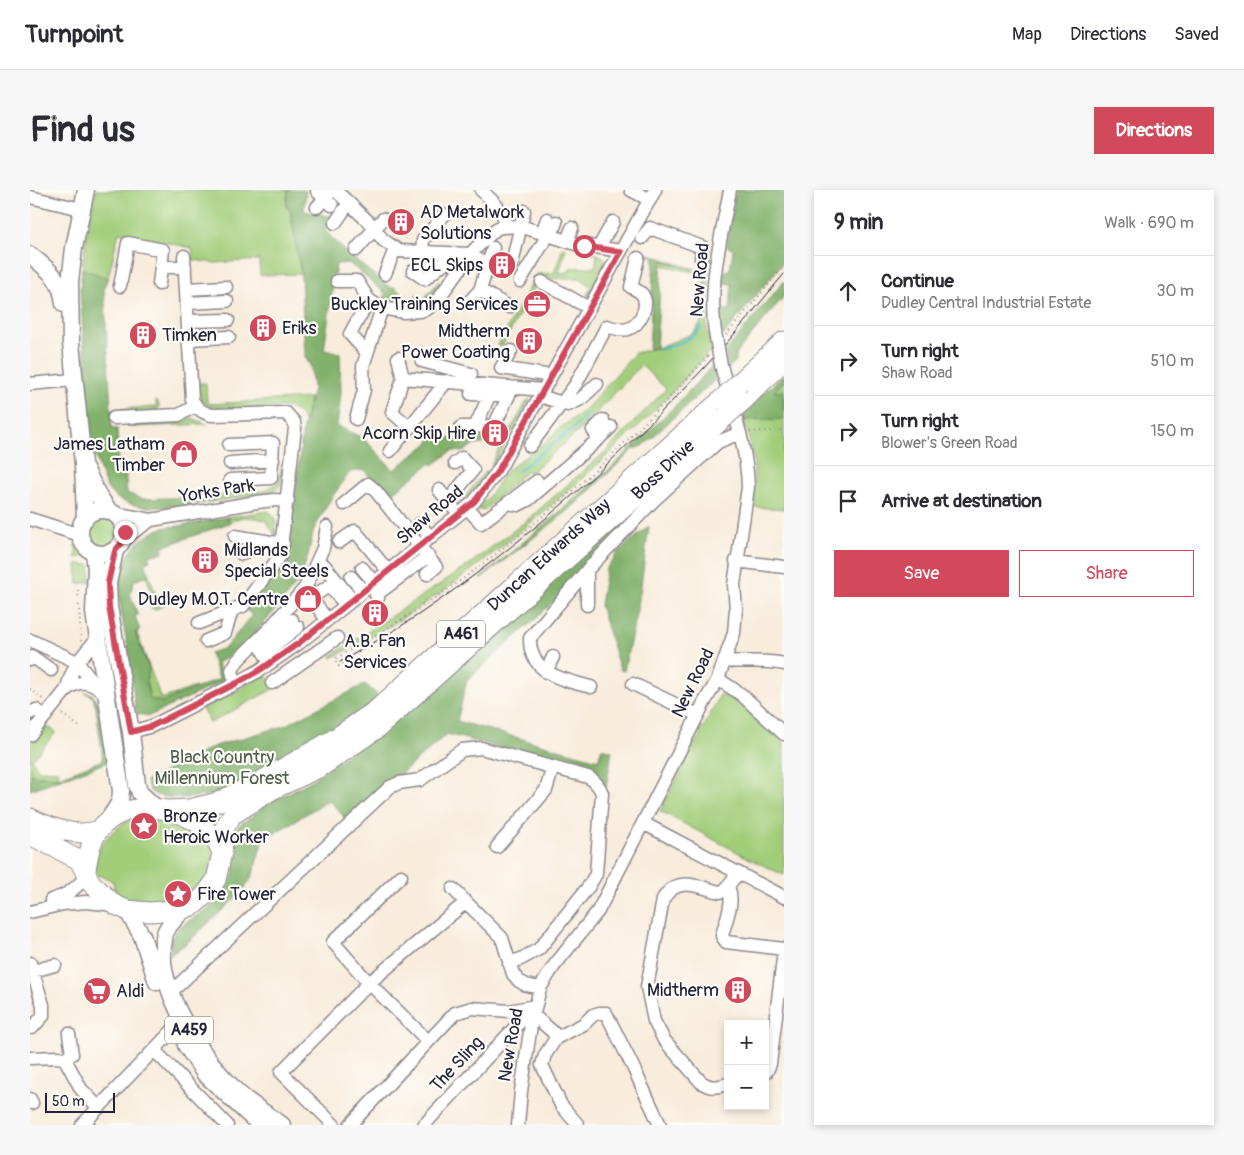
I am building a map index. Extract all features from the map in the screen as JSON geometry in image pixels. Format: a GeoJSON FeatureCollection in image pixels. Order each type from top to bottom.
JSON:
{"type":"FeatureCollection","features":[{"type":"Feature","properties":{"kind":"highway","name":"Duncan Edwards Way"},"geometry":{"type":"LineString","coordinates":[[222,853],[224,829],[232,815],[272,790],[321,767],[378,728],[741,391],[784,341]]}},
{"type":"Feature","properties":{"kind":"highway","name":"Duncan Edwards Way"},"geometry":{"type":"LineString","coordinates":[[741,391],[784,360]]}},
{"type":"Feature","properties":{"kind":"highway","name":"Duncan Edwards Way"},"geometry":{"type":"LineString","coordinates":[[161,808],[188,809],[218,802],[259,782],[326,743],[376,710],[723,408]]}},
{"type":"Feature","properties":{"kind":"highway","name":"A461"},"geometry":{"type":"LineString","coordinates":[[30,818],[48,826],[78,834],[103,826],[124,812],[161,808],[190,818],[216,840],[222,853],[216,880],[194,904],[184,909],[159,912],[121,908]]}},
{"type":"Feature","properties":{"kind":"highway"},"geometry":{"type":"LineString","coordinates":[[86,872],[90,848],[103,826]]}},
{"type":"Feature","properties":{"kind":"highway"},"geometry":{"type":"LineString","coordinates":[[30,835],[79,860],[95,887],[121,908]]}},
{"type":"Feature","properties":{"kind":"main road"},"geometry":{"type":"LineString","coordinates":[[86,190],[81,209],[70,282],[73,380],[83,464],[85,518],[80,535],[86,547],[94,553],[106,554],[119,546]]}},
{"type":"Feature","properties":{"kind":"main road"},"geometry":{"type":"LineString","coordinates":[[30,255],[71,268]]}},
{"type":"Feature","properties":{"kind":"main road"},"geometry":{"type":"LineString","coordinates":[[30,255],[48,270],[63,292],[71,343]]}},
{"type":"Feature","properties":{"kind":"main road"},"geometry":{"type":"LineString","coordinates":[[83,464],[98,496],[111,512],[121,520],[124,527],[108,583],[109,607],[134,753],[129,788],[103,826]]}},
{"type":"Feature","properties":{"kind":"main road"},"geometry":{"type":"LineString","coordinates":[[85,518],[97,511],[111,512]]}},
{"type":"Feature","properties":{"kind":"main road"},"geometry":{"type":"LineString","coordinates":[[94,553],[96,569],[94,612],[100,689],[117,759],[129,788],[140,793],[161,808]]}},
{"type":"Feature","properties":{"kind":"main road","name":"A459"},"geometry":{"type":"LineString","coordinates":[[121,908],[142,936],[162,996],[176,1027],[205,1074],[260,1125]]}},
{"type":"Feature","properties":{"kind":"main road","name":"A459"},"geometry":{"type":"LineString","coordinates":[[184,909],[166,930],[162,950],[162,966],[182,1019],[219,1072],[237,1092],[282,1125]]}},
{"type":"Feature","properties":{"kind":"street"},"geometry":{"type":"LineString","coordinates":[[631,190],[652,193]]}},
{"type":"Feature","properties":{"kind":"street","name":"New Road"},"geometry":{"type":"LineString","coordinates":[[518,1125],[521,1091],[534,1011],[540,988],[554,966],[598,911],[718,679],[736,621],[734,585],[748,487],[747,462],[721,365],[714,324],[717,263],[730,190]]}},
{"type":"Feature","properties":{"kind":"street"},"geometry":{"type":"LineString","coordinates":[[480,191],[509,217],[547,235],[567,242],[587,240],[599,247],[621,252]]}},
{"type":"Feature","properties":{"kind":"street","name":"Shaw Road"},"geometry":{"type":"LineString","coordinates":[[131,732],[152,726],[237,683],[267,658],[296,625],[325,622],[388,572],[424,551],[430,538],[474,502],[498,471],[621,252],[640,237],[652,193]]}},
{"type":"Feature","properties":{"kind":"street"},"geometry":{"type":"LineString","coordinates":[[329,195],[355,204],[376,224],[383,240],[408,253],[468,258],[487,266]]}},
{"type":"Feature","properties":{"kind":"street"},"geometry":{"type":"LineString","coordinates":[[30,197],[81,209]]}},
{"type":"Feature","properties":{"kind":"street"},"geometry":{"type":"LineString","coordinates":[[335,223],[355,204]]}},
{"type":"Feature","properties":{"kind":"street"},"geometry":{"type":"LineString","coordinates":[[337,281],[357,281],[369,300],[382,308],[404,312],[420,311],[435,303],[468,258],[496,229],[509,217],[524,211]]}},
{"type":"Feature","properties":{"kind":"street"},"geometry":{"type":"LineString","coordinates":[[422,253],[423,235],[444,215]]}},
{"type":"Feature","properties":{"kind":"street"},"geometry":{"type":"LineString","coordinates":[[509,217],[512,264]]}},
{"type":"Feature","properties":{"kind":"street"},"geometry":{"type":"LineString","coordinates":[[520,281],[547,235],[551,221]]}},
{"type":"Feature","properties":{"kind":"street"},"geometry":{"type":"LineString","coordinates":[[599,247],[613,222]]}},
{"type":"Feature","properties":{"kind":"street"},"geometry":{"type":"LineString","coordinates":[[353,249],[376,224]]}},
{"type":"Feature","properties":{"kind":"street"},"geometry":{"type":"LineString","coordinates":[[567,242],[572,228]]}},
{"type":"Feature","properties":{"kind":"street"},"geometry":{"type":"LineString","coordinates":[[640,237],[650,228],[702,246],[698,258],[717,263]]}},
{"type":"Feature","properties":{"kind":"street"},"geometry":{"type":"LineString","coordinates":[[120,286],[128,243],[163,250],[159,284]]}},
{"type":"Feature","properties":{"kind":"street"},"geometry":{"type":"LineString","coordinates":[[385,274],[392,244]]}},
{"type":"Feature","properties":{"kind":"street"},"geometry":{"type":"LineString","coordinates":[[469,302],[480,290],[493,248]]}},
{"type":"Feature","properties":{"kind":"street"},"geometry":{"type":"LineString","coordinates":[[413,271],[425,278],[444,263],[468,258]]}},
{"type":"Feature","properties":{"kind":"street"},"geometry":{"type":"LineString","coordinates":[[530,446],[576,384],[607,326],[628,329],[638,321],[645,304],[642,295],[631,287],[638,258]]}},
{"type":"Feature","properties":{"kind":"street"},"geometry":{"type":"LineString","coordinates":[[161,267],[185,261],[192,400],[195,406],[202,412],[210,415],[286,413],[294,422],[295,428],[283,544],[280,556],[238,608],[225,634],[206,641]]}},
{"type":"Feature","properties":{"kind":"street"},"geometry":{"type":"LineString","coordinates":[[545,285],[589,308]]}},
{"type":"Feature","properties":{"kind":"street"},"geometry":{"type":"LineString","coordinates":[[186,289],[226,287]]}},
{"type":"Feature","properties":{"kind":"street"},"geometry":{"type":"LineString","coordinates":[[480,290],[509,307]]}},
{"type":"Feature","properties":{"kind":"street"},"geometry":{"type":"LineString","coordinates":[[367,352],[350,334],[369,300]]}},
{"type":"Feature","properties":{"kind":"street"},"geometry":{"type":"LineString","coordinates":[[187,303],[227,301]]}},
{"type":"Feature","properties":{"kind":"street"},"geometry":{"type":"LineString","coordinates":[[356,419],[364,390],[363,366],[382,308]]}},
{"type":"Feature","properties":{"kind":"street"},"geometry":{"type":"LineString","coordinates":[[188,321],[228,320]]}},
{"type":"Feature","properties":{"kind":"street"},"geometry":{"type":"LineString","coordinates":[[189,339],[229,337]]}},
{"type":"Feature","properties":{"kind":"street"},"geometry":{"type":"LineString","coordinates":[[511,352],[501,368],[526,366],[551,376]]}},
{"type":"Feature","properties":{"kind":"street"},"geometry":{"type":"LineString","coordinates":[[402,360],[407,378],[392,412],[409,427]]}},
{"type":"Feature","properties":{"kind":"street"},"geometry":{"type":"LineString","coordinates":[[422,361],[438,360],[471,374],[469,388]]}},
{"type":"Feature","properties":{"kind":"street"},"geometry":{"type":"LineString","coordinates":[[407,378],[446,381],[490,394],[540,395]]}},
{"type":"Feature","properties":{"kind":"street"},"geometry":{"type":"LineString","coordinates":[[30,384],[73,380]]}},
{"type":"Feature","properties":{"kind":"street"},"geometry":{"type":"LineString","coordinates":[[390,451],[446,381]]}},
{"type":"Feature","properties":{"kind":"street"},"geometry":{"type":"LineString","coordinates":[[469,388],[540,395],[568,404],[581,399],[597,384]]}},
{"type":"Feature","properties":{"kind":"street"},"geometry":{"type":"LineString","coordinates":[[490,394],[468,427],[494,426],[509,395]]}},
{"type":"Feature","properties":{"kind":"street"},"geometry":{"type":"LineString","coordinates":[[114,418],[179,415],[195,406]]}},
{"type":"Feature","properties":{"kind":"street"},"geometry":{"type":"LineString","coordinates":[[508,503],[518,505],[528,500],[599,439],[607,423]]}},
{"type":"Feature","properties":{"kind":"street","name":"Boss Drive"},"geometry":{"type":"LineString","coordinates":[[546,672],[536,661],[530,648],[530,638],[536,630],[587,570],[653,501],[718,442],[740,433]]}},
{"type":"Feature","properties":{"kind":"street"},"geometry":{"type":"LineString","coordinates":[[229,445],[273,443],[271,478],[230,480]]}},
{"type":"Feature","properties":{"kind":"street"},"geometry":{"type":"LineString","coordinates":[[230,463],[293,458]]}},
{"type":"Feature","properties":{"kind":"street"},"geometry":{"type":"LineString","coordinates":[[448,501],[457,482],[473,470],[462,458],[455,463]]}},
{"type":"Feature","properties":{"kind":"street"},"geometry":{"type":"LineString","coordinates":[[439,490],[448,501],[463,511],[480,528],[508,503],[537,482]]}},
{"type":"Feature","properties":{"kind":"street"},"geometry":{"type":"LineString","coordinates":[[344,504],[368,484],[375,490],[436,567],[427,574]]}},
{"type":"Feature","properties":{"kind":"street","name":"Yorks Park"},"geometry":{"type":"LineString","coordinates":[[111,512],[151,520],[256,502],[288,501]]}},
{"type":"Feature","properties":{"kind":"street"},"geometry":{"type":"LineString","coordinates":[[30,519],[80,535]]}},
{"type":"Feature","properties":{"kind":"street","name":"Yorks Park"},"geometry":{"type":"LineString","coordinates":[[119,546],[132,533],[151,520]]}},
{"type":"Feature","properties":{"kind":"street"},"geometry":{"type":"LineString","coordinates":[[419,524],[430,538]]}},
{"type":"Feature","properties":{"kind":"street"},"geometry":{"type":"LineString","coordinates":[[237,683],[232,670],[238,660],[269,629],[304,588],[323,548],[327,527]]}},
{"type":"Feature","properties":{"kind":"street"},"geometry":{"type":"LineString","coordinates":[[339,542],[355,531],[388,572]]}},
{"type":"Feature","properties":{"kind":"street"},"geometry":{"type":"LineString","coordinates":[[235,536],[283,544]]}},
{"type":"Feature","properties":{"kind":"street"},"geometry":{"type":"LineString","coordinates":[[242,554],[264,541]]}},
{"type":"Feature","properties":{"kind":"street"},"geometry":{"type":"LineString","coordinates":[[378,598],[376,595],[424,551]]}},
{"type":"Feature","properties":{"kind":"street"},"geometry":{"type":"LineString","coordinates":[[736,562],[784,568]]}},
{"type":"Feature","properties":{"kind":"street"},"geometry":{"type":"LineString","coordinates":[[324,565],[349,603]]}},
{"type":"Feature","properties":{"kind":"street"},"geometry":{"type":"LineString","coordinates":[[587,570],[587,605]]}},
{"type":"Feature","properties":{"kind":"street"},"geometry":{"type":"LineString","coordinates":[[357,572],[369,587]]}},
{"type":"Feature","properties":{"kind":"street"},"geometry":{"type":"LineString","coordinates":[[318,593],[328,586],[349,603]]}},
{"type":"Feature","properties":{"kind":"street"},"geometry":{"type":"LineString","coordinates":[[200,623],[238,608]]}},
{"type":"Feature","properties":{"kind":"street"},"geometry":{"type":"LineString","coordinates":[[314,609],[325,622]]}},
{"type":"Feature","properties":{"kind":"street"},"geometry":{"type":"LineString","coordinates":[[267,658],[261,647],[271,636],[296,625],[317,652]]}},
{"type":"Feature","properties":{"kind":"street"},"geometry":{"type":"LineString","coordinates":[[272,682],[337,638]]}},
{"type":"Feature","properties":{"kind":"street"},"geometry":{"type":"LineString","coordinates":[[67,689],[69,679],[77,662],[97,639]]}},
{"type":"Feature","properties":{"kind":"street"},"geometry":{"type":"LineString","coordinates":[[30,640],[77,662],[100,689]]}},
{"type":"Feature","properties":{"kind":"street"},"geometry":{"type":"LineString","coordinates":[[30,660],[33,657],[51,670]]}},
{"type":"Feature","properties":{"kind":"street"},"geometry":{"type":"LineString","coordinates":[[553,657],[546,672],[562,679],[591,687]]}},
{"type":"Feature","properties":{"kind":"street"},"geometry":{"type":"LineString","coordinates":[[725,661],[764,660],[784,664]]}},
{"type":"Feature","properties":{"kind":"street"},"geometry":{"type":"LineString","coordinates":[[718,679],[742,695],[784,734]]}},
{"type":"Feature","properties":{"kind":"street"},"geometry":{"type":"LineString","coordinates":[[30,735],[35,711],[67,689],[75,684],[84,682],[100,689]]}},
{"type":"Feature","properties":{"kind":"street"},"geometry":{"type":"LineString","coordinates":[[633,684],[698,716]]}},
{"type":"Feature","properties":{"kind":"street"},"geometry":{"type":"LineString","coordinates":[[171,992],[394,785],[420,780],[462,750],[481,748],[588,777],[600,787],[602,793],[596,874],[589,886],[539,948],[521,959],[509,963]]}},
{"type":"Feature","properties":{"kind":"street"},"geometry":{"type":"LineString","coordinates":[[497,847],[546,790],[553,767]]}},
{"type":"Feature","properties":{"kind":"street"},"geometry":{"type":"LineString","coordinates":[[643,823],[784,898]]}},
{"type":"Feature","properties":{"kind":"street"},"geometry":{"type":"LineString","coordinates":[[30,910],[62,897],[80,884],[86,872]]}},
{"type":"Feature","properties":{"kind":"street"},"geometry":{"type":"LineString","coordinates":[[724,1085],[715,1088],[708,1087],[664,1040],[654,1022],[647,987],[663,899],[668,891],[678,884],[686,884],[720,892],[724,891],[738,873]]}},
{"type":"Feature","properties":{"kind":"street"},"geometry":{"type":"LineString","coordinates":[[401,876],[333,942],[369,983],[428,1041]]}},
{"type":"Feature","properties":{"kind":"street"},"geometry":{"type":"LineString","coordinates":[[728,886],[732,896],[732,903],[722,936],[726,942],[784,950],[769,1066]]}},
{"type":"Feature","properties":{"kind":"street"},"geometry":{"type":"LineString","coordinates":[[453,890],[502,938],[509,963],[519,981],[526,985],[540,988]]}},
{"type":"Feature","properties":{"kind":"street"},"geometry":{"type":"LineString","coordinates":[[30,910],[86,902],[121,908]]}},
{"type":"Feature","properties":{"kind":"street"},"geometry":{"type":"LineString","coordinates":[[334,1125],[282,1072],[369,983],[466,902]]}},
{"type":"Feature","properties":{"kind":"street"},"geometry":{"type":"LineString","coordinates":[[30,1028],[43,1016],[44,1005],[31,967],[55,965]]}},
{"type":"Feature","properties":{"kind":"street"},"geometry":{"type":"LineString","coordinates":[[350,1125],[449,1019],[461,1010],[472,1008],[534,1011],[556,1038]]}},
{"type":"Feature","properties":{"kind":"street","name":"The Sling"},"geometry":{"type":"LineString","coordinates":[[424,1125],[534,1011]]}},
{"type":"Feature","properties":{"kind":"street"},"geometry":{"type":"LineString","coordinates":[[578,1125],[562,1105],[542,1065],[545,1055],[556,1038],[584,1024],[593,1015],[599,1013],[606,1013],[660,1125]]}},
{"type":"Feature","properties":{"kind":"street"},"geometry":{"type":"LineString","coordinates":[[82,1125],[176,1027]]}},
{"type":"Feature","properties":{"kind":"street"},"geometry":{"type":"LineString","coordinates":[[65,1059],[72,1054],[69,1034]]}},
{"type":"Feature","properties":{"kind":"street"},"geometry":{"type":"LineString","coordinates":[[154,1050],[227,1125]]}},
{"type":"Feature","properties":{"kind":"street"},"geometry":{"type":"LineString","coordinates":[[30,1058],[59,1056],[65,1059],[81,1089],[99,1108]]}},
{"type":"Feature","properties":{"kind":"path"},"geometry":{"type":"LineString","coordinates":[[740,433],[784,430]]}},
{"type":"Feature","properties":{"kind":"path"},"geometry":{"type":"LineString","coordinates":[[381,642],[386,640]]}},
{"type":"Feature","properties":{"kind":"path"},"geometry":{"type":"LineString","coordinates":[[343,664],[348,661]]}},
{"type":"Feature","properties":{"kind":"path"},"geometry":{"type":"LineString","coordinates":[[65,708],[61,713],[80,727]]}},
{"type":"Feature","properties":{"kind":"green space"},"geometry":{"type":"Polygon","coordinates":[[[96,190],[288,190],[286,207],[290,209],[301,274],[260,275],[259,260],[215,263],[193,260],[192,248],[119,232],[108,278],[82,269],[88,226],[96,190]]]}},
{"type":"Feature","properties":{"kind":"green space"},"geometry":{"type":"Polygon","coordinates":[[[288,190],[306,190],[304,211],[334,217],[324,229],[347,253],[391,288],[393,286],[411,301],[416,295],[423,300],[439,281],[442,284],[429,299],[422,303],[416,306],[402,306],[382,300],[386,294],[349,263],[336,264],[324,350],[340,353],[341,393],[337,426],[363,438],[394,470],[427,444],[441,428],[444,438],[505,436],[504,440],[471,446],[463,452],[452,451],[433,465],[431,463],[387,498],[364,470],[350,472],[332,497],[314,529],[307,559],[298,582],[246,645],[217,663],[224,681],[149,716],[137,714],[130,659],[120,605],[120,587],[122,571],[128,556],[139,542],[162,528],[228,517],[229,523],[162,547],[163,552],[149,556],[150,560],[145,562],[149,575],[134,581],[130,594],[138,615],[135,616],[140,630],[135,633],[149,669],[146,681],[150,699],[162,702],[219,679],[210,653],[225,648],[252,615],[246,610],[278,572],[288,552],[303,428],[313,389],[311,367],[305,357],[301,274],[290,209],[286,208],[288,190]]]}},
{"type":"Feature","properties":{"kind":"green space"},"geometry":{"type":"Polygon","coordinates":[[[736,190],[784,190],[784,261],[723,336],[719,320],[720,310],[730,310],[732,284],[722,283],[722,273],[730,269],[733,250],[727,246],[736,190]]]}},
{"type":"Feature","properties":{"kind":"green space"},"geometry":{"type":"Polygon","coordinates":[[[563,247],[566,248],[559,273],[569,272],[570,268],[595,267],[597,255],[591,252],[605,258],[604,268],[589,294],[586,297],[591,287],[580,278],[539,279],[502,346],[498,345],[537,274],[554,273],[563,247]]]}},
{"type":"Feature","properties":{"kind":"green space"},"geometry":{"type":"Polygon","coordinates":[[[643,252],[692,269],[662,261],[656,348],[649,349],[654,257],[643,252]]]}},
{"type":"Feature","properties":{"kind":"green space"},"geometry":{"type":"Polygon","coordinates":[[[662,261],[709,272],[708,287],[701,288],[701,285],[705,284],[703,274],[661,265],[662,261]]]}},
{"type":"Feature","properties":{"kind":"green space"},"geometry":{"type":"Polygon","coordinates":[[[82,269],[108,278],[104,287],[112,428],[117,428],[118,465],[125,465],[127,493],[142,499],[215,496],[215,501],[175,507],[146,507],[120,499],[110,492],[106,486],[96,458],[89,421],[80,289],[82,269]]]}},
{"type":"Feature","properties":{"kind":"green space"},"geometry":{"type":"Polygon","coordinates":[[[784,281],[784,296],[736,354],[736,361],[728,368],[725,352],[784,281]]]}},
{"type":"Feature","properties":{"kind":"green space"},"geometry":{"type":"Polygon","coordinates":[[[707,313],[707,329],[711,350],[655,409],[597,465],[503,545],[449,587],[392,625],[332,658],[331,656],[467,566],[526,521],[605,452],[666,389],[641,365],[580,430],[530,473],[527,471],[483,511],[478,509],[507,470],[586,409],[635,353],[660,347],[689,335],[695,331],[707,313]]]}},
{"type":"Feature","properties":{"kind":"green space"},"geometry":{"type":"Polygon","coordinates":[[[714,364],[716,379],[643,446],[634,449],[568,511],[480,579],[611,468],[675,406],[714,364]]]}},
{"type":"Feature","properties":{"kind":"green space"},"geometry":{"type":"Polygon","coordinates":[[[784,375],[784,509],[754,507],[754,460],[742,411],[784,375]]]}},
{"type":"Feature","properties":{"kind":"green space"},"geometry":{"type":"Polygon","coordinates":[[[784,375],[784,380],[774,392],[784,391],[784,419],[745,420],[742,411],[784,375]]]}},
{"type":"Feature","properties":{"kind":"green space"},"geometry":{"type":"Polygon","coordinates":[[[199,383],[206,383],[207,403],[211,404],[310,398],[304,422],[298,412],[287,407],[233,409],[232,407],[212,407],[207,405],[201,398],[199,383]]]}},
{"type":"Feature","properties":{"kind":"green space"},"geometry":{"type":"Polygon","coordinates":[[[530,399],[493,466],[491,465],[505,436],[507,436],[530,399]]]}},
{"type":"Feature","properties":{"kind":"green space"},"geometry":{"type":"Polygon","coordinates":[[[156,400],[159,407],[157,411],[112,414],[112,409],[156,407],[156,400]]]}},
{"type":"Feature","properties":{"kind":"green space"},"geometry":{"type":"Polygon","coordinates":[[[191,418],[207,424],[131,427],[131,424],[183,421],[191,418]]]}},
{"type":"Feature","properties":{"kind":"green space"},"geometry":{"type":"Polygon","coordinates":[[[281,466],[284,469],[281,483],[271,493],[215,501],[215,496],[265,491],[279,481],[281,466]]]}},
{"type":"Feature","properties":{"kind":"green space"},"geometry":{"type":"Polygon","coordinates":[[[486,470],[488,474],[485,478],[474,491],[457,505],[465,497],[486,470]]]}},
{"type":"Feature","properties":{"kind":"green space"},"geometry":{"type":"Polygon","coordinates":[[[268,511],[275,518],[275,535],[265,520],[241,518],[229,523],[228,517],[268,511]]]}},
{"type":"Feature","properties":{"kind":"green space"},"geometry":{"type":"Polygon","coordinates":[[[103,515],[114,520],[119,531],[114,542],[103,547],[92,542],[87,531],[92,520],[103,515]]]}},
{"type":"Feature","properties":{"kind":"green space","name":"Black Country Millennium Forest"},"geometry":{"type":"Polygon","coordinates":[[[616,522],[623,529],[539,616],[467,680],[457,721],[598,760],[602,748],[612,751],[606,787],[597,776],[584,769],[447,734],[347,820],[329,800],[268,837],[262,843],[252,877],[242,892],[188,942],[170,955],[171,939],[179,927],[210,907],[224,892],[231,880],[235,860],[233,841],[238,826],[269,803],[309,782],[430,696],[445,680],[448,673],[616,522]]]}},
{"type":"Feature","properties":{"kind":"green space"},"geometry":{"type":"Polygon","coordinates":[[[649,526],[639,600],[624,671],[620,670],[600,605],[606,569],[618,552],[649,526]]]}},
{"type":"Feature","properties":{"kind":"green space"},"geometry":{"type":"Polygon","coordinates":[[[75,541],[87,556],[76,558],[75,541]]]}},
{"type":"Feature","properties":{"kind":"green space"},"geometry":{"type":"Polygon","coordinates":[[[77,564],[90,565],[91,582],[78,584],[77,564]]]}},
{"type":"Feature","properties":{"kind":"green space"},"geometry":{"type":"Polygon","coordinates":[[[149,575],[158,600],[164,599],[164,605],[155,610],[150,607],[156,604],[146,576],[149,575]]]}},
{"type":"Feature","properties":{"kind":"green space"},"geometry":{"type":"Polygon","coordinates":[[[106,618],[129,755],[122,757],[100,619],[106,618]]]}},
{"type":"Feature","properties":{"kind":"green space"},"geometry":{"type":"Polygon","coordinates":[[[140,630],[137,633],[161,699],[195,687],[196,689],[162,702],[150,699],[146,681],[149,669],[135,632],[140,630]]]}},
{"type":"Feature","properties":{"kind":"green space"},"geometry":{"type":"Polygon","coordinates":[[[266,675],[273,689],[210,723],[202,709],[266,675]]]}},
{"type":"Feature","properties":{"kind":"green space","name":"Black Country Millennium Forest"},"geometry":{"type":"Polygon","coordinates":[[[365,684],[380,697],[342,727],[223,793],[187,798],[166,797],[151,792],[146,781],[215,746],[284,726],[365,684]]]}},
{"type":"Feature","properties":{"kind":"green space"},"geometry":{"type":"Polygon","coordinates":[[[84,692],[92,694],[99,705],[108,762],[30,790],[30,775],[59,777],[103,760],[96,707],[93,697],[84,692]]]}},
{"type":"Feature","properties":{"kind":"green space"},"geometry":{"type":"Polygon","coordinates":[[[720,695],[729,695],[784,742],[784,875],[660,811],[720,695]]]}},
{"type":"Feature","properties":{"kind":"green space"},"geometry":{"type":"Polygon","coordinates":[[[45,728],[50,728],[56,732],[32,760],[39,770],[58,771],[59,777],[30,775],[30,744],[45,728]]]}},
{"type":"Feature","properties":{"kind":"green space"},"geometry":{"type":"Polygon","coordinates":[[[149,816],[181,822],[212,845],[214,866],[198,892],[176,905],[124,901],[116,894],[113,882],[97,875],[96,858],[99,849],[110,834],[133,819],[149,816]]]}},
{"type":"Feature","properties":{"kind":"waterway"},"geometry":{"type":"LineString","coordinates":[[658,350],[693,336],[701,327]]}},
{"type":"Feature","properties":{"kind":"waterway"},"geometry":{"type":"LineString","coordinates":[[518,471],[571,430],[588,414]]}},
{"type":"Feature","properties":{"kind":"tram line"},"geometry":{"type":"LineString","coordinates":[[340,662],[418,615],[457,588],[567,500],[637,436],[703,369],[784,274]]}},
{"type":"Feature","properties":{"kind":"place","name":"AD Metalwork Solutions"},"geometry":{"type":"Point","coordinates":[401,222]}},
{"type":"Feature","properties":{"kind":"place","name":"ECL Skips"},"geometry":{"type":"Point","coordinates":[502,265]}},
{"type":"Feature","properties":{"kind":"place","name":"Buckley Training Services"},"geometry":{"type":"Point","coordinates":[537,304]}},
{"type":"Feature","properties":{"kind":"place","name":"Eriks"},"geometry":{"type":"Point","coordinates":[263,328]}},
{"type":"Feature","properties":{"kind":"place","name":"Timken"},"geometry":{"type":"Point","coordinates":[143,335]}},
{"type":"Feature","properties":{"kind":"place","name":"Midtherm Power Coating"},"geometry":{"type":"Point","coordinates":[529,341]}},
{"type":"Feature","properties":{"kind":"place","name":"Acorn Skip Hire"},"geometry":{"type":"Point","coordinates":[495,433]}},
{"type":"Feature","properties":{"kind":"place","name":"James Latham Timber"},"geometry":{"type":"Point","coordinates":[184,454]}},
{"type":"Feature","properties":{"kind":"place","name":"Midlands Special Steels"},"geometry":{"type":"Point","coordinates":[205,560]}},
{"type":"Feature","properties":{"kind":"place","name":"Dudley M.O.T. Centre"},"geometry":{"type":"Point","coordinates":[308,599]}},
{"type":"Feature","properties":{"kind":"place","name":"A.B. Fan Services"},"geometry":{"type":"Point","coordinates":[375,613]}},
{"type":"Feature","properties":{"kind":"place","name":"Bronze Heroic Worker"},"geometry":{"type":"Point","coordinates":[144,826]}},
{"type":"Feature","properties":{"kind":"place","name":"Fire Tower"},"geometry":{"type":"Point","coordinates":[178,894]}},
{"type":"Feature","properties":{"kind":"place","name":"Midtherm"},"geometry":{"type":"Point","coordinates":[738,990]}},
{"type":"Feature","properties":{"kind":"place","name":"Aldi"},"geometry":{"type":"Point","coordinates":[97,991]}},
{"type":"Feature","properties":{"kind":"route"},"geometry":{"type":"LineString","coordinates":[[125,532],[123,541],[115,551],[108,583],[109,607],[131,732],[152,726],[260,670],[299,643],[474,502],[498,471],[621,252],[584,246]]}}]}
